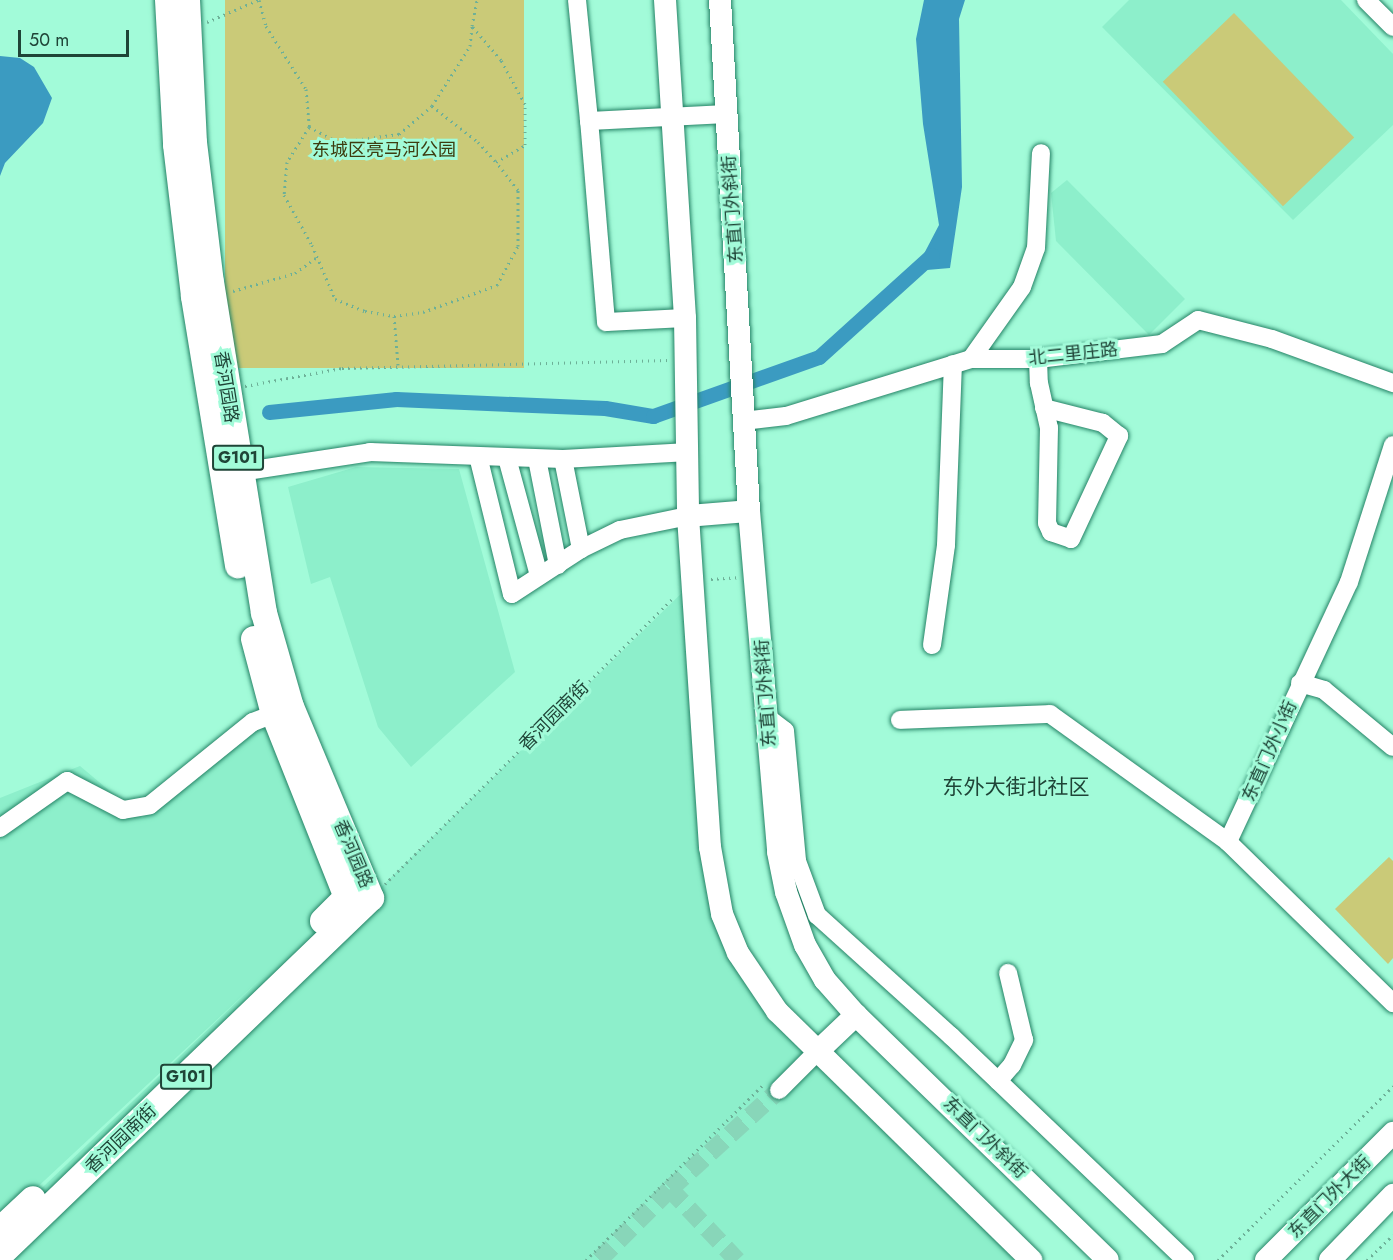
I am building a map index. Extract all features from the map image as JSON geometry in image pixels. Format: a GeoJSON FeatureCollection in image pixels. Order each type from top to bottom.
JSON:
{"type":"FeatureCollection","features":[{"type":"Feature","properties":{"kind":"highway","name":"香河园路"},"geometry":{"type":"LineString","coordinates":[[168,0],[176,145],[204,370],[249,620],[274,714],[359,897]]}},
{"type":"Feature","properties":{"kind":"highway","name":"香河园路"},"geometry":{"type":"LineString","coordinates":[[187,0],[194,143],[213,295],[226,389],[264,614],[291,707],[359,897]]}},
{"type":"Feature","properties":{"kind":"highway","name":"香河园南街"},"geometry":{"type":"LineString","coordinates":[[0,1230],[359,897]]}},
{"type":"Feature","properties":{"kind":"highway","name":"香河园南街"},"geometry":{"type":"LineString","coordinates":[[0,1255],[359,897]]}},
{"type":"Feature","properties":{"kind":"main road"},"geometry":{"type":"LineString","coordinates":[[665,0],[689,421],[688,516],[710,847],[722,914],[738,953],[762,992],[818,1052],[1031,1260]]}},
{"type":"Feature","properties":{"kind":"main road","name":"东直门外斜街"},"geometry":{"type":"LineString","coordinates":[[720,0],[741,335],[743,421],[749,511],[757,576],[778,852],[786,892],[805,945],[825,980],[856,1015],[1108,1260]]}},
{"type":"Feature","properties":{"kind":"main road"},"geometry":{"type":"LineString","coordinates":[[688,516],[749,511]]}},
{"type":"Feature","properties":{"kind":"main road"},"geometry":{"type":"LineString","coordinates":[[818,1052],[856,1015]]}},
{"type":"Feature","properties":{"kind":"main road","name":"东直门外大街"},"geometry":{"type":"LineString","coordinates":[[1266,1260],[1393,1133]]}},
{"type":"Feature","properties":{"kind":"main road"},"geometry":{"type":"LineString","coordinates":[[1330,1260],[1393,1195]]}},
{"type":"Feature","properties":{"kind":"street"},"geometry":{"type":"LineString","coordinates":[[577,0],[606,322],[684,318]]}},
{"type":"Feature","properties":{"kind":"street"},"geometry":{"type":"LineString","coordinates":[[1366,0],[1393,27]]}},
{"type":"Feature","properties":{"kind":"street"},"geometry":{"type":"LineString","coordinates":[[589,121],[727,114]]}},
{"type":"Feature","properties":{"kind":"street"},"geometry":{"type":"LineString","coordinates":[[932,645],[946,545],[962,362],[1022,287],[1036,248],[1041,153]]}},
{"type":"Feature","properties":{"kind":"street","name":"北二里庄路"},"geometry":{"type":"LineString","coordinates":[[743,421],[786,416],[962,362],[1038,359],[1162,344],[1198,320],[1272,339],[1393,383]]}},
{"type":"Feature","properties":{"kind":"street"},"geometry":{"type":"LineString","coordinates":[[1038,359],[1044,408],[1048,428],[1047,523],[1051,532],[1071,539],[1119,436],[1103,423],[1044,408]]}},
{"type":"Feature","properties":{"kind":"street","name":"东直门外小街"},"geometry":{"type":"LineString","coordinates":[[1228,842],[1300,683],[1349,582],[1393,445]]}},
{"type":"Feature","properties":{"kind":"street"},"geometry":{"type":"LineString","coordinates":[[240,472],[370,452],[537,459],[689,452]]}},
{"type":"Feature","properties":{"kind":"street"},"geometry":{"type":"LineString","coordinates":[[478,456],[512,594],[581,549],[638,524],[688,516]]}},
{"type":"Feature","properties":{"kind":"street"},"geometry":{"type":"LineString","coordinates":[[507,458],[539,576]]}},
{"type":"Feature","properties":{"kind":"street"},"geometry":{"type":"LineString","coordinates":[[537,459],[558,565]]}},
{"type":"Feature","properties":{"kind":"street"},"geometry":{"type":"LineString","coordinates":[[563,459],[581,549]]}},
{"type":"Feature","properties":{"kind":"street"},"geometry":{"type":"LineString","coordinates":[[1300,683],[1324,690],[1393,747]]}},
{"type":"Feature","properties":{"kind":"street"},"geometry":{"type":"LineString","coordinates":[[0,828],[67,781],[123,810],[150,805],[253,722],[274,714]]}},
{"type":"Feature","properties":{"kind":"street"},"geometry":{"type":"LineString","coordinates":[[900,720],[1050,714],[1228,842],[1393,1003]]}},
{"type":"Feature","properties":{"kind":"street"},"geometry":{"type":"LineString","coordinates":[[768,718],[785,731],[797,861],[817,915],[998,1081],[1185,1260]]}},
{"type":"Feature","properties":{"kind":"street"},"geometry":{"type":"LineString","coordinates":[[998,1081],[1012,1065],[1024,1040],[1008,973]]}},
{"type":"Feature","properties":{"kind":"street"},"geometry":{"type":"LineString","coordinates":[[772,1087],[818,1052]]}},
{"type":"Feature","properties":{"kind":"path"},"geometry":{"type":"LineString","coordinates":[[188,28],[226,16],[258,0],[266,26],[306,88],[309,127],[286,162],[284,195],[317,257],[335,299],[365,311],[394,316],[423,312],[497,285],[518,246],[518,190],[478,142],[432,106]]}},
{"type":"Feature","properties":{"kind":"path"},"geometry":{"type":"LineString","coordinates":[[309,127],[338,142],[399,134],[432,106],[470,46],[477,0]]}},
{"type":"Feature","properties":{"kind":"path"},"geometry":{"type":"LineString","coordinates":[[472,26],[501,60],[525,104],[525,145],[496,162]]}},
{"type":"Feature","properties":{"kind":"path"},"geometry":{"type":"LineString","coordinates":[[213,295],[295,273],[317,257]]}},
{"type":"Feature","properties":{"kind":"path"},"geometry":{"type":"LineString","coordinates":[[394,316],[398,366]]}},
{"type":"Feature","properties":{"kind":"path"},"geometry":{"type":"LineString","coordinates":[[226,389],[342,368],[686,359]]}},
{"type":"Feature","properties":{"kind":"path"},"geometry":{"type":"LineString","coordinates":[[694,580],[757,576]]}},
{"type":"Feature","properties":{"kind":"path","name":"香河园南街"},"geometry":{"type":"LineString","coordinates":[[359,897],[694,580]]}},
{"type":"Feature","properties":{"kind":"path"},"geometry":{"type":"LineString","coordinates":[[1218,1260],[1393,1086]]}},
{"type":"Feature","properties":{"kind":"path"},"geometry":{"type":"LineString","coordinates":[[586,1260],[772,1087]]}},
{"type":"Feature","properties":{"kind":"path"},"geometry":{"type":"LineString","coordinates":[[1367,1260],[1393,1235]]}},
{"type":"Feature","properties":{"kind":"shaded area"},"geometry":{"type":"Polygon","coordinates":[[[1129,0],[1341,0],[1393,54],[1393,125],[1293,220],[1102,27],[1129,0]]]}},
{"type":"Feature","properties":{"kind":"shaded area"},"geometry":{"type":"Polygon","coordinates":[[[1067,180],[1185,299],[1149,335],[1056,241],[1051,193],[1067,180]]]}},
{"type":"Feature","properties":{"kind":"shaded area"},"geometry":{"type":"Polygon","coordinates":[[[356,467],[459,469],[515,672],[411,767],[378,727],[330,577],[311,584],[288,487],[356,467]]]}},
{"type":"Feature","properties":{"kind":"shaded area"},"geometry":{"type":"Polygon","coordinates":[[[694,581],[722,914],[762,992],[1031,1260],[0,1260],[0,1228],[267,973],[0,1222],[0,798],[80,766],[142,818],[268,714],[371,897],[694,581]]]}},
{"type":"Feature","properties":{"kind":"green space","name":"东城区亮马河公园"},"geometry":{"type":"Polygon","coordinates":[[[225,0],[524,0],[524,368],[225,368],[225,0]]]}},
{"type":"Feature","properties":{"kind":"green space"},"geometry":{"type":"Polygon","coordinates":[[[1234,13],[1354,137],[1283,206],[1163,82],[1234,13]]]}},
{"type":"Feature","properties":{"kind":"green space"},"geometry":{"type":"Polygon","coordinates":[[[1389,857],[1393,861],[1393,958],[1388,964],[1335,909],[1389,857]]]}},
{"type":"Feature","properties":{"kind":"water"},"geometry":{"type":"Polygon","coordinates":[[[924,0],[965,0],[959,19],[962,187],[950,268],[915,271],[939,225],[923,124],[916,39],[924,0]]]}},
{"type":"Feature","properties":{"kind":"water"},"geometry":{"type":"Polygon","coordinates":[[[0,56],[20,58],[34,67],[52,98],[43,123],[5,163],[0,176],[0,56]]]}},
{"type":"Feature","properties":{"kind":"waterway"},"geometry":{"type":"LineString","coordinates":[[269,412],[396,399],[605,408],[653,416],[819,357],[932,255]]}},
{"type":"Feature","properties":{"kind":"tunnel"},"geometry":{"type":"LineString","coordinates":[[599,1260],[670,1189],[779,1090]]}},
{"type":"Feature","properties":{"kind":"tunnel"},"geometry":{"type":"LineString","coordinates":[[670,1189],[737,1260]]}},
{"type":"Feature","properties":{"kind":"district","name":"东外大街北社区"},"geometry":{"type":"Point","coordinates":[1016,787]}}]}
